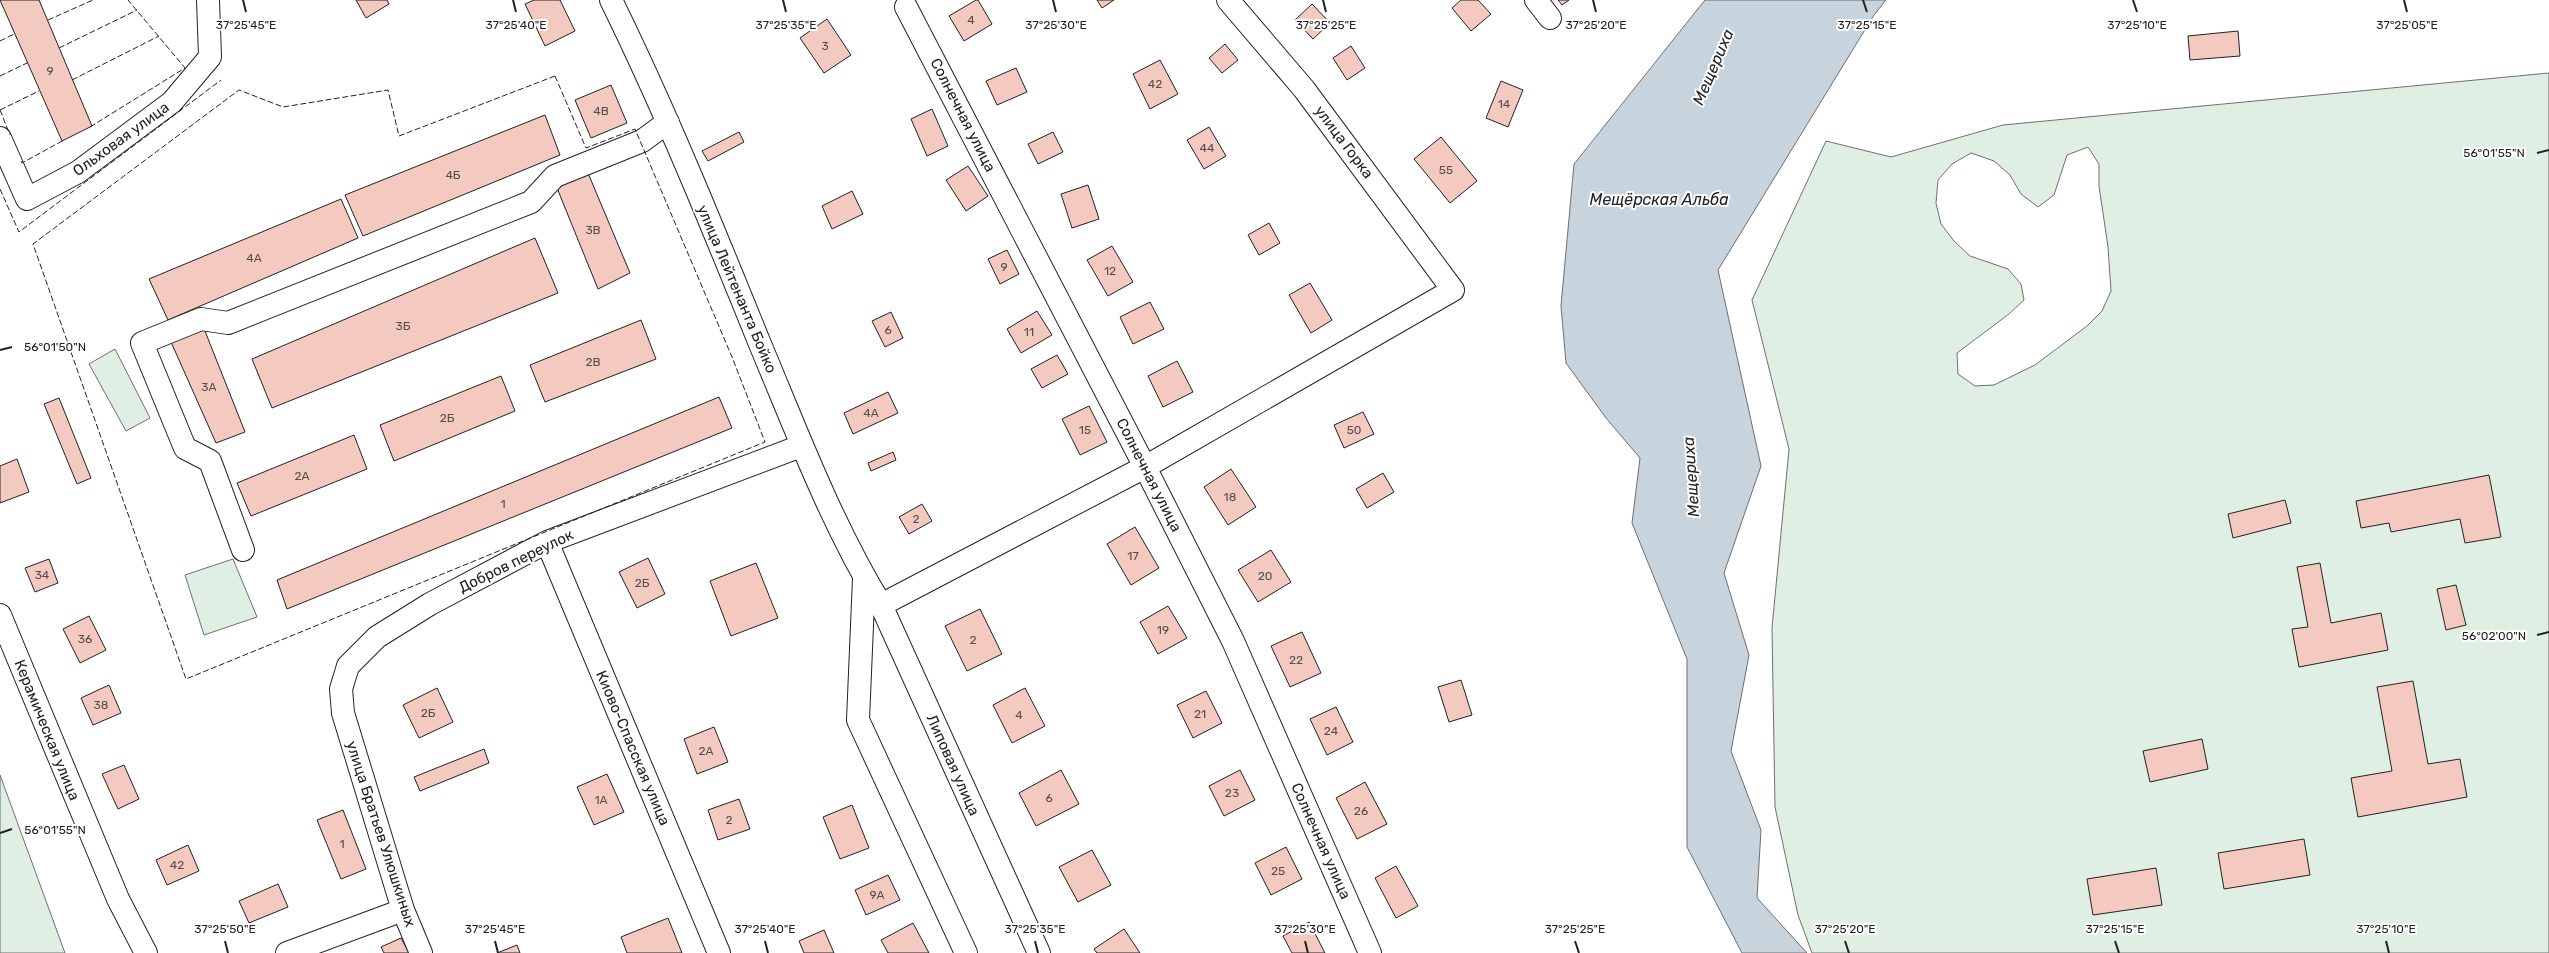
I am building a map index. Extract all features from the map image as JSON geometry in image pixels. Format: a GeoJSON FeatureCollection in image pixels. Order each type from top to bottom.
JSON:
{"type":"FeatureCollection","features":[{"type":"Feature","properties":{"kind":"street","name":"Ольховая улица"},"geometry":{"type":"LineString","coordinates":[[0,138],[27,199],[78,172],[172,102],[210,57],[208,0]]}},
{"type":"Feature","properties":{"kind":"street","name":"улица Лейтенанта Бойко"},"geometry":{"type":"LineString","coordinates":[[611,0],[668,122],[801,446],[864,578]]}},
{"type":"Feature","properties":{"kind":"street","name":"улица Горка"},"geometry":{"type":"LineString","coordinates":[[1145,467],[1453,290],[1304,89],[1228,0]]}},
{"type":"Feature","properties":{"kind":"street"},"geometry":{"type":"LineString","coordinates":[[1536,0],[1550,18]]}},
{"type":"Feature","properties":{"kind":"street","name":"Солнечная улица"},"geometry":{"type":"LineString","coordinates":[[906,7],[1145,467],[1233,641],[1370,953]]}},
{"type":"Feature","properties":{"kind":"street"},"geometry":{"type":"LineString","coordinates":[[243,550],[210,461],[185,448],[142,343],[201,318],[228,323],[531,202],[555,176],[642,141],[668,122]]}},
{"type":"Feature","properties":{"kind":"street","name":"Добров переулок"},"geometry":{"type":"LineString","coordinates":[[344,713],[341,689],[348,666],[377,637],[430,604],[547,542],[801,446]]}},
{"type":"Feature","properties":{"kind":"street"},"geometry":{"type":"LineString","coordinates":[[881,605],[1145,467]]}},
{"type":"Feature","properties":{"kind":"street","name":"Киово-Спасская улица"},"geometry":{"type":"LineString","coordinates":[[547,542],[719,953]]}},
{"type":"Feature","properties":{"kind":"street"},"geometry":{"type":"LineString","coordinates":[[864,578],[858,720],[966,953]]}},
{"type":"Feature","properties":{"kind":"street","name":"Липовая улица"},"geometry":{"type":"LineString","coordinates":[[864,578],[881,605],[1039,953]]}},
{"type":"Feature","properties":{"kind":"street","name":"Керамическая улица"},"geometry":{"type":"LineString","coordinates":[[0,615],[118,899],[146,953]]}},
{"type":"Feature","properties":{"kind":"street","name":"улица Братьев Улюшкиных"},"geometry":{"type":"LineString","coordinates":[[344,713],[404,910],[421,953]]}},
{"type":"Feature","properties":{"kind":"street"},"geometry":{"type":"LineString","coordinates":[[287,953],[404,910]]}},
{"type":"Feature","properties":{"kind":"green space"},"geometry":{"type":"Polygon","coordinates":[[[2549,73],[2549,953],[1812,953],[1798,915],[1775,807],[1772,628],[1789,449],[1752,300],[1826,141],[1891,157],[2003,125],[2549,73]],[[2088,147],[2067,155],[2054,195],[2038,207],[2021,194],[2010,175],[1994,161],[1971,153],[1952,164],[1938,180],[1936,203],[1941,224],[1954,241],[1970,256],[2008,269],[2021,284],[2024,300],[2009,314],[1957,353],[1958,374],[1975,386],[1994,385],[2035,365],[2087,326],[2102,311],[2111,291],[2108,247],[2099,186],[2099,164],[2088,147]]]}},
{"type":"Feature","properties":{"kind":"green space"},"geometry":{"type":"Polygon","coordinates":[[[115,349],[150,418],[126,431],[89,364],[115,349]]]}},
{"type":"Feature","properties":{"kind":"green space"},"geometry":{"type":"Polygon","coordinates":[[[233,559],[257,617],[204,635],[185,575],[233,559]]]}},
{"type":"Feature","properties":{"kind":"green space"},"geometry":{"type":"Polygon","coordinates":[[[0,775],[65,953],[0,953],[0,775]]]}},
{"type":"Feature","properties":{"kind":"water","name":"Мещёрская Альба"},"geometry":{"type":"Polygon","coordinates":[[[1705,0],[1886,0],[1874,15],[1718,270],[1761,466],[1724,573],[1749,655],[1731,751],[1761,830],[1757,898],[1807,953],[1742,953],[1687,847],[1687,659],[1632,523],[1640,458],[1606,418],[1566,363],[1561,306],[1574,164],[1705,0]]]}},
{"type":"Feature","properties":{"kind":"building"},"geometry":{"type":"Polygon","coordinates":[[[0,0],[39,0],[92,126],[62,141],[0,0]]]}},
{"type":"Feature","properties":{"kind":"building"},"geometry":{"type":"Polygon","coordinates":[[[356,0],[387,0],[389,4],[366,18],[356,0]]]}},
{"type":"Feature","properties":{"kind":"building"},"geometry":{"type":"Polygon","coordinates":[[[534,0],[560,0],[575,31],[545,46],[525,4],[534,0]]]}},
{"type":"Feature","properties":{"kind":"building"},"geometry":{"type":"Polygon","coordinates":[[[978,0],[992,24],[964,41],[949,16],[978,0]]]}},
{"type":"Feature","properties":{"kind":"building"},"geometry":{"type":"Polygon","coordinates":[[[1097,0],[1114,0],[1102,8],[1097,0]]]}},
{"type":"Feature","properties":{"kind":"building"},"geometry":{"type":"Polygon","coordinates":[[[1461,0],[1478,0],[1491,14],[1471,31],[1452,8],[1461,0]]]}},
{"type":"Feature","properties":{"kind":"building"},"geometry":{"type":"Polygon","coordinates":[[[1558,0],[1569,0],[1562,5],[1558,0]]]}},
{"type":"Feature","properties":{"kind":"building"},"geometry":{"type":"Polygon","coordinates":[[[1312,4],[1330,23],[1313,39],[1295,20],[1312,4]]]}},
{"type":"Feature","properties":{"kind":"building"},"geometry":{"type":"Polygon","coordinates":[[[827,19],[851,55],[824,73],[800,38],[827,19]]]}},
{"type":"Feature","properties":{"kind":"building"},"geometry":{"type":"Polygon","coordinates":[[[2238,31],[2240,56],[2190,60],[2188,36],[2238,31]]]}},
{"type":"Feature","properties":{"kind":"building"},"geometry":{"type":"Polygon","coordinates":[[[1225,44],[1238,60],[1222,73],[1209,58],[1225,44]]]}},
{"type":"Feature","properties":{"kind":"building"},"geometry":{"type":"Polygon","coordinates":[[[1351,46],[1365,68],[1347,80],[1333,58],[1351,46]]]}},
{"type":"Feature","properties":{"kind":"building"},"geometry":{"type":"Polygon","coordinates":[[[1160,60],[1178,94],[1150,109],[1133,74],[1160,60]]]}},
{"type":"Feature","properties":{"kind":"building"},"geometry":{"type":"Polygon","coordinates":[[[1016,68],[1027,92],[997,105],[986,81],[1016,68]]]}},
{"type":"Feature","properties":{"kind":"building"},"geometry":{"type":"Polygon","coordinates":[[[1501,81],[1523,90],[1508,127],[1486,118],[1501,81]]]}},
{"type":"Feature","properties":{"kind":"building"},"geometry":{"type":"Polygon","coordinates":[[[611,85],[627,123],[591,138],[575,100],[611,85]]]}},
{"type":"Feature","properties":{"kind":"building"},"geometry":{"type":"Polygon","coordinates":[[[932,109],[948,146],[927,156],[911,119],[932,109]]]}},
{"type":"Feature","properties":{"kind":"building"},"geometry":{"type":"Polygon","coordinates":[[[545,115],[560,155],[363,236],[345,195],[545,115]]]}},
{"type":"Feature","properties":{"kind":"building"},"geometry":{"type":"Polygon","coordinates":[[[1209,127],[1226,156],[1204,169],[1187,140],[1209,127]]]}},
{"type":"Feature","properties":{"kind":"building"},"geometry":{"type":"Polygon","coordinates":[[[739,132],[744,142],[708,161],[702,151],[739,132]]]}},
{"type":"Feature","properties":{"kind":"building"},"geometry":{"type":"Polygon","coordinates":[[[1053,132],[1063,152],[1038,164],[1028,144],[1053,132]]]}},
{"type":"Feature","properties":{"kind":"building"},"geometry":{"type":"Polygon","coordinates":[[[1441,137],[1477,181],[1450,203],[1414,159],[1441,137]]]}},
{"type":"Feature","properties":{"kind":"building"},"geometry":{"type":"Polygon","coordinates":[[[968,166],[988,196],[966,211],[946,180],[968,166]]]}},
{"type":"Feature","properties":{"kind":"building"},"geometry":{"type":"Polygon","coordinates":[[[588,173],[630,273],[598,289],[557,188],[588,173]]]}},
{"type":"Feature","properties":{"kind":"building"},"geometry":{"type":"Polygon","coordinates":[[[1088,185],[1099,219],[1072,228],[1061,194],[1088,185]]]}},
{"type":"Feature","properties":{"kind":"building"},"geometry":{"type":"Polygon","coordinates":[[[852,191],[863,214],[832,229],[822,206],[852,191]]]}},
{"type":"Feature","properties":{"kind":"building"},"geometry":{"type":"Polygon","coordinates":[[[341,199],[358,238],[168,320],[149,279],[341,199]]]}},
{"type":"Feature","properties":{"kind":"building"},"geometry":{"type":"Polygon","coordinates":[[[1269,223],[1280,243],[1259,255],[1248,235],[1269,223]]]}},
{"type":"Feature","properties":{"kind":"building"},"geometry":{"type":"Polygon","coordinates":[[[535,238],[558,293],[272,408],[252,359],[535,238]]]}},
{"type":"Feature","properties":{"kind":"building"},"geometry":{"type":"Polygon","coordinates":[[[1112,246],[1133,282],[1108,296],[1087,260],[1112,246]]]}},
{"type":"Feature","properties":{"kind":"building"},"geometry":{"type":"Polygon","coordinates":[[[1007,250],[1019,274],[1000,284],[988,259],[1007,250]]]}},
{"type":"Feature","properties":{"kind":"building"},"geometry":{"type":"Polygon","coordinates":[[[1310,283],[1332,320],[1311,333],[1289,295],[1310,283]]]}},
{"type":"Feature","properties":{"kind":"building"},"geometry":{"type":"Polygon","coordinates":[[[1150,302],[1164,329],[1133,344],[1120,317],[1150,302]]]}},
{"type":"Feature","properties":{"kind":"building"},"geometry":{"type":"Polygon","coordinates":[[[1037,311],[1052,335],[1021,353],[1007,329],[1037,311]]]}},
{"type":"Feature","properties":{"kind":"building"},"geometry":{"type":"Polygon","coordinates":[[[891,312],[903,338],[885,347],[872,321],[891,312]]]}},
{"type":"Feature","properties":{"kind":"building"},"geometry":{"type":"Polygon","coordinates":[[[641,320],[656,359],[545,402],[530,365],[641,320]]]}},
{"type":"Feature","properties":{"kind":"building"},"geometry":{"type":"Polygon","coordinates":[[[203,326],[245,432],[216,443],[171,342],[203,326]]]}},
{"type":"Feature","properties":{"kind":"building"},"geometry":{"type":"Polygon","coordinates":[[[1057,355],[1068,374],[1042,388],[1031,369],[1057,355]]]}},
{"type":"Feature","properties":{"kind":"building"},"geometry":{"type":"Polygon","coordinates":[[[1177,361],[1193,392],[1163,407],[1148,376],[1177,361]]]}},
{"type":"Feature","properties":{"kind":"building"},"geometry":{"type":"Polygon","coordinates":[[[501,376],[515,411],[394,461],[380,425],[501,376]]]}},
{"type":"Feature","properties":{"kind":"building"},"geometry":{"type":"Polygon","coordinates":[[[888,392],[898,413],[853,434],[844,413],[888,392]]]}},
{"type":"Feature","properties":{"kind":"building"},"geometry":{"type":"Polygon","coordinates":[[[719,397],[732,428],[287,609],[277,580],[719,397]]]}},
{"type":"Feature","properties":{"kind":"building"},"geometry":{"type":"Polygon","coordinates":[[[59,398],[91,478],[77,484],[44,404],[59,398]]]}},
{"type":"Feature","properties":{"kind":"building"},"geometry":{"type":"Polygon","coordinates":[[[1089,406],[1107,442],[1080,455],[1062,419],[1089,406]]]}},
{"type":"Feature","properties":{"kind":"building"},"geometry":{"type":"Polygon","coordinates":[[[1363,412],[1374,434],[1344,448],[1334,425],[1363,412]]]}},
{"type":"Feature","properties":{"kind":"building"},"geometry":{"type":"Polygon","coordinates":[[[354,435],[367,469],[251,516],[237,483],[354,435]]]}},
{"type":"Feature","properties":{"kind":"building"},"geometry":{"type":"Polygon","coordinates":[[[893,452],[896,460],[871,471],[868,463],[893,452]]]}},
{"type":"Feature","properties":{"kind":"building"},"geometry":{"type":"Polygon","coordinates":[[[17,459],[29,492],[0,503],[0,466],[17,459]]]}},
{"type":"Feature","properties":{"kind":"building"},"geometry":{"type":"Polygon","coordinates":[[[1231,469],[1256,507],[1228,525],[1204,487],[1231,469]]]}},
{"type":"Feature","properties":{"kind":"building"},"geometry":{"type":"Polygon","coordinates":[[[1383,473],[1394,492],[1367,508],[1356,489],[1383,473]]]}},
{"type":"Feature","properties":{"kind":"building"},"geometry":{"type":"Polygon","coordinates":[[[2489,475],[2501,537],[2465,543],[2460,519],[2391,532],[2389,523],[2361,528],[2356,501],[2489,475]]]}},
{"type":"Feature","properties":{"kind":"building"},"geometry":{"type":"Polygon","coordinates":[[[2285,500],[2291,523],[2233,538],[2228,514],[2285,500]]]}},
{"type":"Feature","properties":{"kind":"building"},"geometry":{"type":"Polygon","coordinates":[[[922,504],[932,521],[909,534],[899,517],[922,504]]]}},
{"type":"Feature","properties":{"kind":"building"},"geometry":{"type":"Polygon","coordinates":[[[1135,527],[1159,568],[1131,585],[1107,544],[1135,527]]]}},
{"type":"Feature","properties":{"kind":"building"},"geometry":{"type":"Polygon","coordinates":[[[1271,550],[1291,582],[1258,602],[1238,570],[1271,550]]]}},
{"type":"Feature","properties":{"kind":"building"},"geometry":{"type":"Polygon","coordinates":[[[648,558],[665,594],[637,608],[619,572],[648,558]]]}},
{"type":"Feature","properties":{"kind":"building"},"geometry":{"type":"Polygon","coordinates":[[[49,559],[58,583],[35,592],[25,568],[49,559]]]}},
{"type":"Feature","properties":{"kind":"building"},"geometry":{"type":"Polygon","coordinates":[[[756,563],[778,618],[731,636],[710,581],[756,563]]]}},
{"type":"Feature","properties":{"kind":"building"},"geometry":{"type":"Polygon","coordinates":[[[2320,563],[2331,623],[2381,613],[2388,650],[2299,667],[2292,629],[2308,627],[2297,567],[2320,563]]]}},
{"type":"Feature","properties":{"kind":"building"},"geometry":{"type":"Polygon","coordinates":[[[2456,585],[2466,625],[2446,630],[2437,589],[2456,585]]]}},
{"type":"Feature","properties":{"kind":"building"},"geometry":{"type":"Polygon","coordinates":[[[1168,606],[1187,638],[1158,654],[1140,622],[1168,606]]]}},
{"type":"Feature","properties":{"kind":"building"},"geometry":{"type":"Polygon","coordinates":[[[980,609],[1002,654],[967,671],[945,626],[980,609]]]}},
{"type":"Feature","properties":{"kind":"building"},"geometry":{"type":"Polygon","coordinates":[[[89,616],[106,650],[80,663],[63,629],[89,616]]]}},
{"type":"Feature","properties":{"kind":"building"},"geometry":{"type":"Polygon","coordinates":[[[1302,632],[1321,673],[1290,687],[1271,646],[1302,632]]]}},
{"type":"Feature","properties":{"kind":"building"},"geometry":{"type":"Polygon","coordinates":[[[1461,680],[1472,715],[1449,722],[1438,687],[1461,680]]]}},
{"type":"Feature","properties":{"kind":"building"},"geometry":{"type":"Polygon","coordinates":[[[2413,681],[2428,764],[2460,759],[2467,797],[2358,817],[2351,778],[2392,771],[2377,687],[2413,681]]]}},
{"type":"Feature","properties":{"kind":"building"},"geometry":{"type":"Polygon","coordinates":[[[109,685],[121,713],[93,725],[81,698],[109,685]]]}},
{"type":"Feature","properties":{"kind":"building"},"geometry":{"type":"Polygon","coordinates":[[[437,688],[453,722],[419,738],[403,705],[437,688]]]}},
{"type":"Feature","properties":{"kind":"building"},"geometry":{"type":"Polygon","coordinates":[[[1025,688],[1045,726],[1012,743],[993,705],[1025,688]]]}},
{"type":"Feature","properties":{"kind":"building"},"geometry":{"type":"Polygon","coordinates":[[[1206,691],[1222,723],[1193,738],[1177,705],[1206,691]]]}},
{"type":"Feature","properties":{"kind":"building"},"geometry":{"type":"Polygon","coordinates":[[[1336,707],[1353,742],[1327,755],[1310,719],[1336,707]]]}},
{"type":"Feature","properties":{"kind":"building"},"geometry":{"type":"Polygon","coordinates":[[[714,727],[728,762],[697,774],[684,739],[714,727]]]}},
{"type":"Feature","properties":{"kind":"building"},"geometry":{"type":"Polygon","coordinates":[[[2202,739],[2208,769],[2150,782],[2143,751],[2202,739]]]}},
{"type":"Feature","properties":{"kind":"building"},"geometry":{"type":"Polygon","coordinates":[[[484,749],[489,763],[420,791],[414,777],[484,749]]]}},
{"type":"Feature","properties":{"kind":"building"},"geometry":{"type":"Polygon","coordinates":[[[124,765],[139,799],[118,809],[102,774],[124,765]]]}},
{"type":"Feature","properties":{"kind":"building"},"geometry":{"type":"Polygon","coordinates":[[[1061,770],[1079,804],[1036,826],[1019,793],[1061,770]]]}},
{"type":"Feature","properties":{"kind":"building"},"geometry":{"type":"Polygon","coordinates":[[[1240,770],[1255,800],[1224,816],[1209,786],[1240,770]]]}},
{"type":"Feature","properties":{"kind":"building"},"geometry":{"type":"Polygon","coordinates":[[[607,774],[624,812],[594,825],[577,787],[607,774]]]}},
{"type":"Feature","properties":{"kind":"building"},"geometry":{"type":"Polygon","coordinates":[[[1365,782],[1387,824],[1357,839],[1336,798],[1365,782]]]}},
{"type":"Feature","properties":{"kind":"building"},"geometry":{"type":"Polygon","coordinates":[[[739,799],[750,829],[718,840],[708,810],[739,799]]]}},
{"type":"Feature","properties":{"kind":"building"},"geometry":{"type":"Polygon","coordinates":[[[852,805],[869,848],[840,859],[823,817],[852,805]]]}},
{"type":"Feature","properties":{"kind":"building"},"geometry":{"type":"Polygon","coordinates":[[[343,810],[366,869],[341,879],[317,820],[343,810]]]}},
{"type":"Feature","properties":{"kind":"building"},"geometry":{"type":"Polygon","coordinates":[[[2304,839],[2310,875],[2224,889],[2218,853],[2304,839]]]}},
{"type":"Feature","properties":{"kind":"building"},"geometry":{"type":"Polygon","coordinates":[[[188,845],[199,871],[167,885],[156,860],[188,845]]]}},
{"type":"Feature","properties":{"kind":"building"},"geometry":{"type":"Polygon","coordinates":[[[1286,847],[1302,879],[1271,895],[1255,863],[1286,847]]]}},
{"type":"Feature","properties":{"kind":"building"},"geometry":{"type":"Polygon","coordinates":[[[1092,850],[1111,885],[1078,902],[1059,867],[1092,850]]]}},
{"type":"Feature","properties":{"kind":"building"},"geometry":{"type":"Polygon","coordinates":[[[1396,866],[1418,906],[1396,918],[1375,878],[1396,866]]]}},
{"type":"Feature","properties":{"kind":"building"},"geometry":{"type":"Polygon","coordinates":[[[2156,868],[2162,905],[2093,915],[2087,879],[2156,868]]]}},
{"type":"Feature","properties":{"kind":"building"},"geometry":{"type":"Polygon","coordinates":[[[888,875],[900,900],[866,915],[855,890],[888,875]]]}},
{"type":"Feature","properties":{"kind":"building"},"geometry":{"type":"Polygon","coordinates":[[[278,884],[288,907],[249,923],[239,901],[278,884]]]}},
{"type":"Feature","properties":{"kind":"building"},"geometry":{"type":"Polygon","coordinates":[[[668,918],[682,953],[627,953],[621,937],[668,918]]]}},
{"type":"Feature","properties":{"kind":"building"},"geometry":{"type":"Polygon","coordinates":[[[1309,922],[1325,953],[1292,953],[1283,936],[1309,922]]]}},
{"type":"Feature","properties":{"kind":"building"},"geometry":{"type":"Polygon","coordinates":[[[913,923],[929,953],[888,953],[881,940],[913,923]]]}},
{"type":"Feature","properties":{"kind":"building"},"geometry":{"type":"Polygon","coordinates":[[[1124,929],[1140,953],[1097,953],[1094,949],[1124,929]]]}},
{"type":"Feature","properties":{"kind":"building"},"geometry":{"type":"Polygon","coordinates":[[[824,930],[834,953],[804,953],[799,941],[824,930]]]}},
{"type":"Feature","properties":{"kind":"building"},"geometry":{"type":"Polygon","coordinates":[[[401,938],[409,953],[384,953],[381,947],[401,938]]]}},
{"type":"Feature","properties":{"kind":"building"},"geometry":{"type":"Polygon","coordinates":[[[517,945],[520,953],[497,953],[517,945]]]}},
{"type":"Feature","properties":{"kind":"fence"},"geometry":{"type":"LineString","coordinates":[[48,20],[93,0]]}},
{"type":"Feature","properties":{"kind":"fence"},"geometry":{"type":"LineString","coordinates":[[90,127],[185,68],[128,0]]}},
{"type":"Feature","properties":{"kind":"fence"},"geometry":{"type":"LineString","coordinates":[[59,48],[137,10]]}},
{"type":"Feature","properties":{"kind":"fence"},"geometry":{"type":"LineString","coordinates":[[0,41],[14,34]]}},
{"type":"Feature","properties":{"kind":"fence"},"geometry":{"type":"LineString","coordinates":[[72,80],[159,36]]}},
{"type":"Feature","properties":{"kind":"fence"},"geometry":{"type":"LineString","coordinates":[[0,76],[27,63]]}},
{"type":"Feature","properties":{"kind":"fence"},"geometry":{"type":"LineString","coordinates":[[555,76],[586,148],[635,129],[732,357],[765,442],[186,679],[33,244],[239,90],[283,107],[388,90],[399,136],[555,76]]}},
{"type":"Feature","properties":{"kind":"fence"},"geometry":{"type":"LineString","coordinates":[[0,189],[19,232],[221,80]]}},
{"type":"Feature","properties":{"kind":"fence"},"geometry":{"type":"LineString","coordinates":[[0,110],[39,91]]}},
{"type":"Feature","properties":{"kind":"fence"},"geometry":{"type":"LineString","coordinates":[[0,110],[10,135]]}},
{"type":"Feature","properties":{"kind":"fence"},"geometry":{"type":"LineString","coordinates":[[21,161],[22,163],[64,140]]}},
{"type":"Feature","properties":{"kind":"water label","name":"Мещериха"},"geometry":{"type":"Point","coordinates":[1713,67]}},
{"type":"Feature","properties":{"kind":"water label","name":"Мещериха"},"geometry":{"type":"Point","coordinates":[1691,477]}}]}
